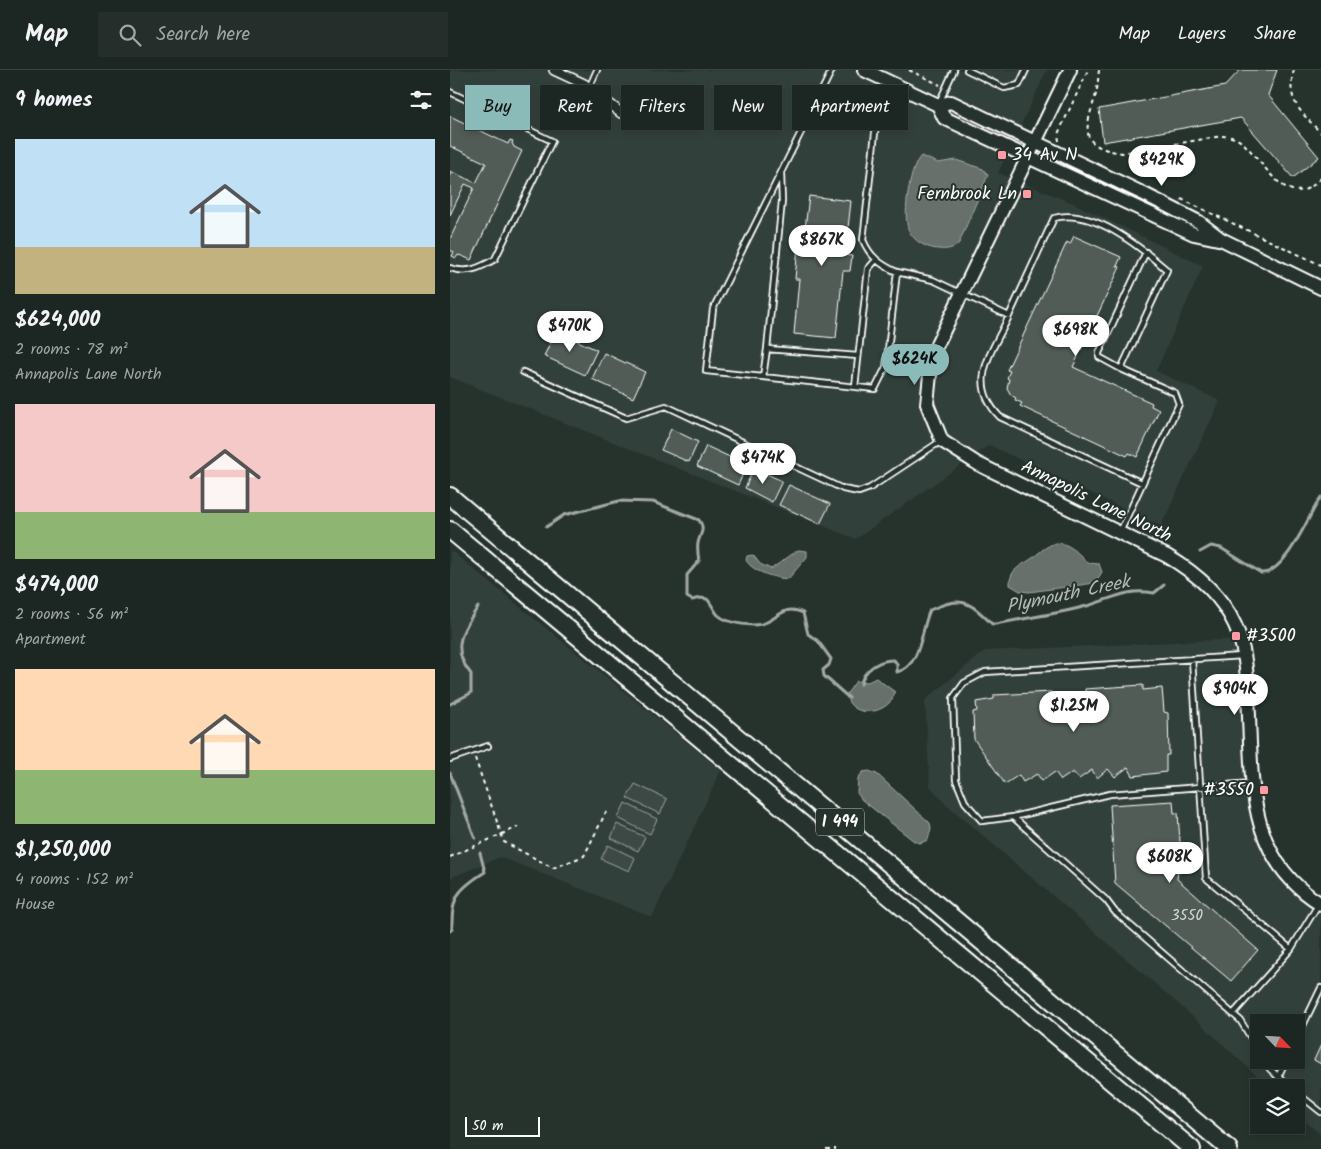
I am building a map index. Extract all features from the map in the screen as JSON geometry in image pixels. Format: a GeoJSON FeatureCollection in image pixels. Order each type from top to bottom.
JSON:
{"type":"FeatureCollection","features":[{"type":"Feature","properties":{"kind":"highway","name":"I 494"},"geometry":{"type":"LineString","coordinates":[[450,496],[1229,1149]]}},
{"type":"Feature","properties":{"kind":"highway","name":"I 494"},"geometry":{"type":"LineString","coordinates":[[450,530],[1192,1149]]}},
{"type":"Feature","properties":{"kind":"street"},"geometry":{"type":"LineString","coordinates":[[554,70],[583,85]]}},
{"type":"Feature","properties":{"kind":"street"},"geometry":{"type":"LineString","coordinates":[[864,70],[938,105],[951,102],[1036,142],[1199,222],[1221,239],[1321,288]]}},
{"type":"Feature","properties":{"kind":"street"},"geometry":{"type":"LineString","coordinates":[[942,441],[927,404],[932,355],[1070,70]]}},
{"type":"Feature","properties":{"kind":"street"},"geometry":{"type":"LineString","coordinates":[[611,105],[621,113]]}},
{"type":"Feature","properties":{"kind":"street"},"geometry":{"type":"LineString","coordinates":[[938,105],[944,118],[1028,158],[1194,234],[1221,239]]}},
{"type":"Feature","properties":{"kind":"street","name":"Annapolis Lane North"},"geometry":{"type":"LineString","coordinates":[[942,441],[978,464],[1189,569],[1208,586],[1236,627],[1244,656],[1253,782],[1258,818],[1265,843],[1278,864],[1294,884],[1320,904]]}},
{"type":"Feature","properties":{"kind":"lane"},"geometry":{"type":"LineString","coordinates":[[590,85],[597,70]]}},
{"type":"Feature","properties":{"kind":"lane"},"geometry":{"type":"LineString","coordinates":[[824,85],[832,70]]}},
{"type":"Feature","properties":{"kind":"lane"},"geometry":{"type":"LineString","coordinates":[[938,105],[954,70]]}},
{"type":"Feature","properties":{"kind":"lane"},"geometry":{"type":"LineString","coordinates":[[967,70],[1004,88],[1019,84],[1026,70]]}},
{"type":"Feature","properties":{"kind":"lane"},"geometry":{"type":"LineString","coordinates":[[450,92],[552,141],[495,259],[479,268],[466,271],[450,268]]}},
{"type":"Feature","properties":{"kind":"lane"},"geometry":{"type":"LineString","coordinates":[[802,130],[713,309],[706,371],[875,389],[886,367],[897,272]]}},
{"type":"Feature","properties":{"kind":"lane"},"geometry":{"type":"LineString","coordinates":[[875,130],[863,240],[868,252],[884,267],[933,280],[1009,316]]}},
{"type":"Feature","properties":{"kind":"lane"},"geometry":{"type":"LineString","coordinates":[[763,377],[782,201],[781,171]]}},
{"type":"Feature","properties":{"kind":"lane"},"geometry":{"type":"LineString","coordinates":[[1121,369],[1167,270],[1135,242],[1082,217],[1067,215],[1054,218],[984,372],[982,384],[984,397],[990,407],[1000,417],[1142,483]]}},
{"type":"Feature","properties":{"kind":"lane"},"geometry":{"type":"LineString","coordinates":[[1120,533],[1179,404],[1174,393],[1099,358],[1099,353],[1146,252]]}},
{"type":"Feature","properties":{"kind":"lane"},"geometry":{"type":"LineString","coordinates":[[855,387],[868,269],[876,260]]}},
{"type":"Feature","properties":{"kind":"lane"},"geometry":{"type":"LineString","coordinates":[[767,349],[858,356]]}},
{"type":"Feature","properties":{"kind":"lane"},"geometry":{"type":"LineString","coordinates":[[523,372],[626,418],[666,406],[843,489],[859,492],[870,488],[942,441]]}},
{"type":"Feature","properties":{"kind":"lane"},"geometry":{"type":"LineString","coordinates":[[1244,656],[985,672],[964,683],[953,698],[956,780],[965,802],[982,821],[1013,817],[1110,794],[1253,782]]}},
{"type":"Feature","properties":{"kind":"lane"},"geometry":{"type":"LineString","coordinates":[[1192,659],[1206,878],[1291,949]]}},
{"type":"Feature","properties":{"kind":"lane"},"geometry":{"type":"LineString","coordinates":[[450,759],[488,746]]}},
{"type":"Feature","properties":{"kind":"lane"},"geometry":{"type":"LineString","coordinates":[[1013,817],[1106,900],[1115,912],[1240,1020],[1250,1036]]}},
{"type":"Feature","properties":{"kind":"lane"},"geometry":{"type":"LineString","coordinates":[[1233,1014],[1291,949],[1320,904]]}},
{"type":"Feature","properties":{"kind":"lane"},"geometry":{"type":"LineString","coordinates":[[1305,1021],[1321,988]]}},
{"type":"Feature","properties":{"kind":"lane"},"geometry":{"type":"LineString","coordinates":[[1271,1069],[1278,1078],[1282,1069]]}},
{"type":"Feature","properties":{"kind":"lane"},"geometry":{"type":"LineString","coordinates":[[1305,1099],[1321,1112]]}},
{"type":"Feature","properties":{"kind":"path"},"geometry":{"type":"LineString","coordinates":[[1060,141],[1058,140],[1058,134],[1088,70]]}},
{"type":"Feature","properties":{"kind":"path"},"geometry":{"type":"LineString","coordinates":[[1099,70],[1096,92],[1086,123],[1088,136],[1097,146],[1122,153],[1222,136],[1236,138],[1252,152],[1275,180],[1285,187],[1302,191],[1315,185],[1321,178]]}},
{"type":"Feature","properties":{"kind":"path"},"geometry":{"type":"LineString","coordinates":[[1294,70],[1290,83],[1292,100],[1321,133]]}},
{"type":"Feature","properties":{"kind":"path"},"geometry":{"type":"LineString","coordinates":[[1176,197],[1321,265]]}},
{"type":"Feature","properties":{"kind":"path"},"geometry":{"type":"LineString","coordinates":[[472,751],[506,844],[546,866],[556,868],[584,856],[606,812]]}},
{"type":"Feature","properties":{"kind":"path"},"geometry":{"type":"LineString","coordinates":[[450,857],[518,827]]}},
{"type":"Feature","properties":{"kind":"path"},"geometry":{"type":"LineString","coordinates":[[826,1149],[836,1149]]}},
{"type":"Feature","properties":{"kind":"shaded area"},"geometry":{"type":"Polygon","coordinates":[[[450,70],[1047,70],[998,173],[1075,204],[1203,266],[1156,371],[1220,401],[1161,526],[989,445],[856,539],[450,377],[450,70]]]}},
{"type":"Feature","properties":{"kind":"shaded area"},"geometry":{"type":"Polygon","coordinates":[[[921,156],[938,163],[956,160],[983,169],[988,175],[959,243],[950,249],[933,248],[923,245],[914,238],[908,229],[906,217],[907,199],[911,178],[917,161],[921,156]]]}},
{"type":"Feature","properties":{"kind":"shaded area"},"geometry":{"type":"Polygon","coordinates":[[[1055,543],[1065,544],[1088,563],[1099,564],[1102,572],[1095,583],[1029,592],[1020,591],[1010,585],[1012,574],[1018,567],[1055,543]]]}},
{"type":"Feature","properties":{"kind":"shaded area"},"geometry":{"type":"Polygon","coordinates":[[[450,550],[721,770],[652,917],[500,857],[450,878],[450,550]]]}},
{"type":"Feature","properties":{"kind":"shaded area"},"geometry":{"type":"Polygon","coordinates":[[[798,550],[807,551],[807,557],[788,579],[758,571],[746,560],[747,556],[753,555],[760,564],[771,569],[798,550]]]}},
{"type":"Feature","properties":{"kind":"shaded area"},"geometry":{"type":"Polygon","coordinates":[[[1240,639],[1265,843],[1321,904],[1321,1135],[1305,1121],[1305,1079],[1260,1079],[1190,1014],[944,802],[930,786],[925,700],[985,651],[1240,639]]]}},
{"type":"Feature","properties":{"kind":"shaded area"},"geometry":{"type":"Polygon","coordinates":[[[876,678],[895,692],[892,700],[886,706],[871,712],[862,711],[849,703],[846,695],[856,681],[868,682],[876,678]]]}},
{"type":"Feature","properties":{"kind":"shaded area"},"geometry":{"type":"Polygon","coordinates":[[[869,771],[877,774],[930,823],[931,828],[928,840],[920,843],[914,841],[862,800],[857,793],[858,778],[863,772],[869,771]]]}},
{"type":"Feature","properties":{"kind":"shaded area"},"geometry":{"type":"Polygon","coordinates":[[[635,784],[667,799],[660,814],[627,798],[635,784]]]}},
{"type":"Feature","properties":{"kind":"shaded area"},"geometry":{"type":"Polygon","coordinates":[[[625,803],[657,819],[650,834],[618,818],[625,803]]]}},
{"type":"Feature","properties":{"kind":"shaded area"},"geometry":{"type":"Polygon","coordinates":[[[617,824],[645,837],[638,851],[611,838],[617,824]]]}},
{"type":"Feature","properties":{"kind":"shaded area"},"geometry":{"type":"Polygon","coordinates":[[[608,845],[635,858],[629,871],[601,859],[608,845]]]}},
{"type":"Feature","properties":{"kind":"building"},"geometry":{"type":"Polygon","coordinates":[[[1240,70],[1277,70],[1268,95],[1319,157],[1293,178],[1241,118],[1103,142],[1099,109],[1225,86],[1240,70]]]}},
{"type":"Feature","properties":{"kind":"building"},"geometry":{"type":"Polygon","coordinates":[[[450,116],[465,123],[465,130],[479,130],[508,144],[510,140],[513,141],[514,147],[522,151],[471,260],[458,255],[456,258],[452,256],[454,252],[450,250],[450,239],[474,188],[465,184],[450,215],[450,171],[476,183],[486,163],[450,146],[450,116]]]}},
{"type":"Feature","properties":{"kind":"building"},"geometry":{"type":"Polygon","coordinates":[[[809,196],[851,201],[845,255],[852,256],[850,271],[843,271],[836,338],[794,334],[799,279],[795,279],[799,236],[804,237],[809,196]]]}},
{"type":"Feature","properties":{"kind":"building"},"geometry":{"type":"Polygon","coordinates":[[[1074,236],[1121,257],[1117,266],[1120,267],[1073,367],[1152,403],[1151,406],[1159,410],[1137,457],[1129,453],[1127,456],[1020,406],[1022,403],[1015,400],[1016,398],[1011,395],[1007,388],[1009,379],[1007,378],[1010,371],[1007,370],[1067,242],[1070,244],[1074,236]]]}},
{"type":"Feature","properties":{"kind":"building"},"geometry":{"type":"Polygon","coordinates":[[[556,331],[597,350],[585,375],[544,356],[556,331]]]}},
{"type":"Feature","properties":{"kind":"building"},"geometry":{"type":"Polygon","coordinates":[[[604,353],[645,372],[633,398],[592,379],[604,353]]]}},
{"type":"Feature","properties":{"kind":"building"},"geometry":{"type":"Polygon","coordinates":[[[671,429],[698,442],[689,462],[661,450],[671,429]]]}},
{"type":"Feature","properties":{"kind":"building"},"geometry":{"type":"Polygon","coordinates":[[[706,446],[747,465],[738,485],[697,466],[706,446]]]}},
{"type":"Feature","properties":{"kind":"building"},"geometry":{"type":"Polygon","coordinates":[[[754,468],[782,481],[772,502],[745,488],[754,468]]]}},
{"type":"Feature","properties":{"kind":"building"},"geometry":{"type":"Polygon","coordinates":[[[789,485],[830,504],[820,524],[779,505],[789,485]]]}},
{"type":"Feature","properties":{"kind":"building"},"geometry":{"type":"Polygon","coordinates":[[[1143,685],[1143,690],[1162,688],[1164,712],[1168,713],[1169,755],[1166,755],[1166,772],[1133,776],[1128,767],[1115,777],[1108,769],[1097,778],[1092,770],[1079,779],[1073,772],[1061,780],[1055,772],[1042,781],[1037,774],[1023,782],[1019,775],[1005,784],[974,739],[973,712],[977,711],[976,702],[994,699],[994,695],[1051,692],[1051,696],[1085,694],[1085,689],[1143,685]]]}},
{"type":"Feature","properties":{"kind":"building"},"geometry":{"type":"Polygon","coordinates":[[[1173,801],[1174,813],[1178,813],[1182,871],[1178,871],[1177,879],[1258,950],[1231,981],[1115,883],[1110,805],[1173,801]]]}},
{"type":"Feature","properties":{"kind":"building"},"geometry":{"type":"Polygon","coordinates":[[[1321,1045],[1321,1064],[1314,1060],[1321,1045]]]}},
{"type":"Feature","properties":{"kind":"waterway","name":"Plymouth Creek"},"geometry":{"type":"LineString","coordinates":[[1200,552],[1211,546],[1221,548],[1261,573],[1270,571],[1279,565],[1287,555],[1321,497]]}},
{"type":"Feature","properties":{"kind":"waterway","name":"Plymouth Creek"},"geometry":{"type":"LineString","coordinates":[[546,527],[564,515],[619,501],[653,502],[699,520],[702,529],[698,545],[699,561],[687,575],[687,597],[692,600],[707,599],[718,615],[728,621],[742,624],[762,624],[787,610],[803,613],[808,634],[818,641],[831,659],[829,665],[823,670],[824,676],[849,698]]}},
{"type":"Feature","properties":{"kind":"waterway","name":"Plymouth Creek"},"geometry":{"type":"LineString","coordinates":[[861,684],[865,674],[873,666],[883,661],[894,660],[897,664],[897,672],[905,668],[911,662],[920,646],[930,610],[949,603],[957,602],[970,605],[992,624],[996,624],[1076,609],[1127,593],[1154,593],[1164,585]]}},
{"type":"Feature","properties":{"kind":"waterway","name":"Plymouth Creek"},"geometry":{"type":"LineString","coordinates":[[450,704],[471,693],[471,674],[461,656],[460,648],[463,632],[478,607]]}},
{"type":"Feature","properties":{"kind":"waterway","name":"Plymouth Creek"},"geometry":{"type":"LineString","coordinates":[[450,773],[475,838]]}},
{"type":"Feature","properties":{"kind":"waterway","name":"Plymouth Creek"},"geometry":{"type":"LineString","coordinates":[[450,931],[452,929],[453,909],[458,895],[462,889],[485,872],[480,853]]}},
{"type":"Feature","properties":{"kind":"place","name":"34 Av N"},"geometry":{"type":"Point","coordinates":[1002,155]}},
{"type":"Feature","properties":{"kind":"place","name":"Fernbrook Ln"},"geometry":{"type":"Point","coordinates":[1027,194]}},
{"type":"Feature","properties":{"kind":"place","name":"#3500"},"geometry":{"type":"Point","coordinates":[1236,636]}},
{"type":"Feature","properties":{"kind":"place","name":"#3550"},"geometry":{"type":"Point","coordinates":[1264,790]}}]}
